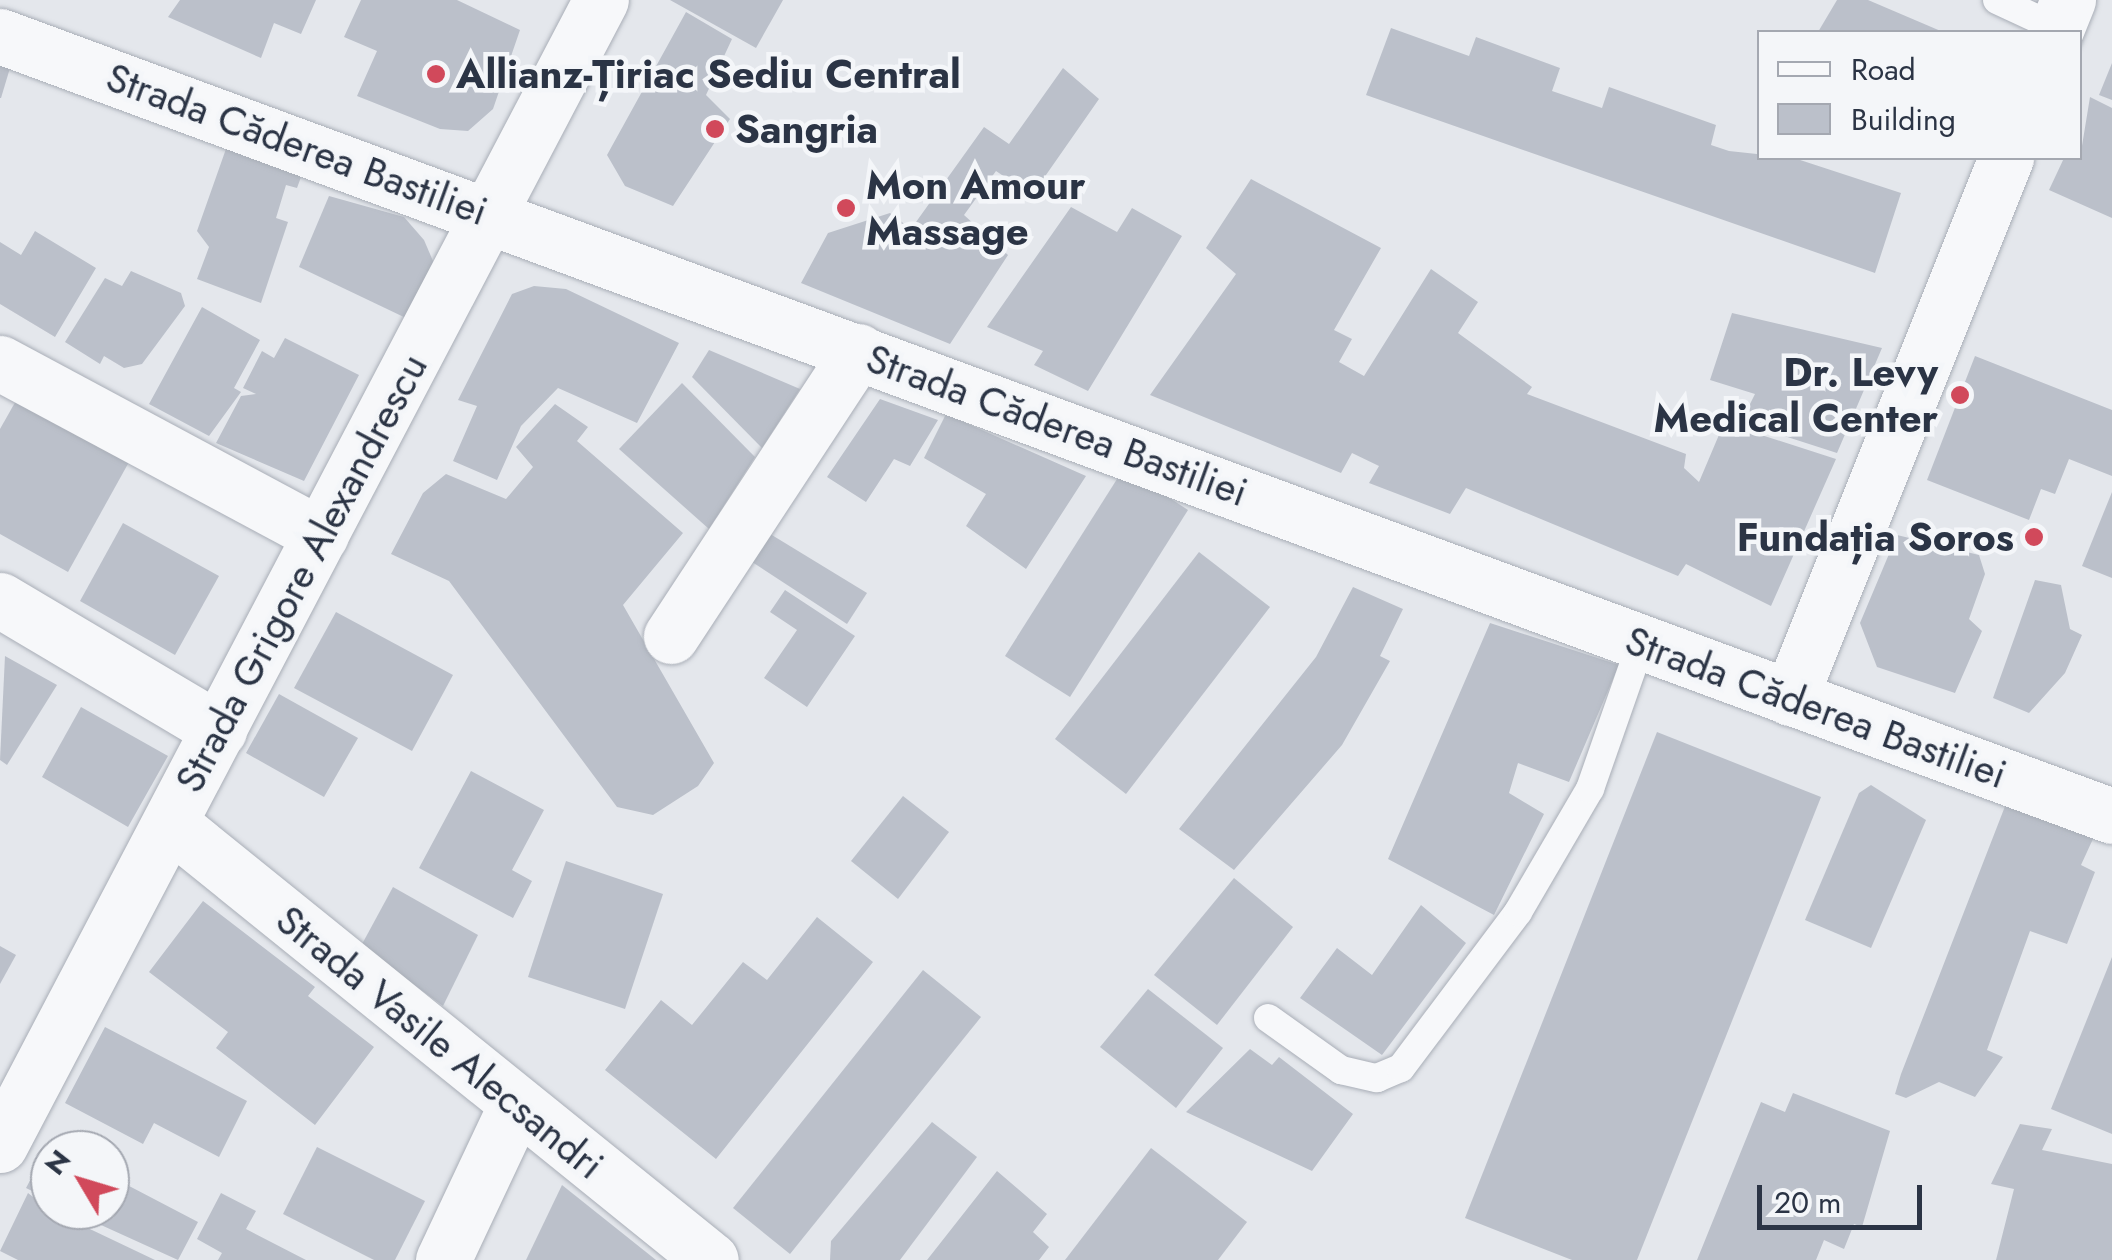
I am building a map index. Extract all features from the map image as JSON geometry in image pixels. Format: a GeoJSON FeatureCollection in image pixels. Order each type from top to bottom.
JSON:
{"type":"FeatureCollection","features":[{"type":"Feature","properties":{"kind":"street","name":"Strada Grigore Alexandrescu"},"geometry":{"type":"LineString","coordinates":[[0,1144],[601,0]]}},
{"type":"Feature","properties":{"kind":"street","name":"Strada Căderea Bastiliei"},"geometry":{"type":"LineString","coordinates":[[0,36],[2112,816]]}},
{"type":"Feature","properties":{"kind":"street"},"geometry":{"type":"LineString","coordinates":[[1790,698],[2005,160]]}},
{"type":"Feature","properties":{"kind":"street"},"geometry":{"type":"LineString","coordinates":[[672,636],[858,350]]}},
{"type":"Feature","properties":{"kind":"street"},"geometry":{"type":"LineString","coordinates":[[0,363],[320,535]]}},
{"type":"Feature","properties":{"kind":"street"},"geometry":{"type":"LineString","coordinates":[[0,600],[219,730]]}},
{"type":"Feature","properties":{"kind":"street","name":"Strada Vasile Alecsandri"},"geometry":{"type":"LineString","coordinates":[[170,824],[711,1260]]}},
{"type":"Feature","properties":{"kind":"street"},"geometry":{"type":"LineString","coordinates":[[443,1260],[516,1105]]}},
{"type":"Feature","properties":{"kind":"lane"},"geometry":{"type":"LineString","coordinates":[[1997,0],[2061,20]]}},
{"type":"Feature","properties":{"kind":"lane"},"geometry":{"type":"LineString","coordinates":[[1268,1018],[1341,1070],[1376,1078],[1401,1068],[1518,912],[1590,788],[1641,643]]}},
{"type":"Feature","properties":{"kind":"building"},"geometry":{"type":"Polygon","coordinates":[[[180,0],[316,0],[301,34],[274,23],[261,58],[168,17],[180,0]]]}},
{"type":"Feature","properties":{"kind":"building","name":"Allianz-Țiriac Sediu Central"},"geometry":{"type":"Polygon","coordinates":[[[361,0],[457,0],[520,30],[493,109],[468,131],[440,129],[357,96],[377,51],[344,37],[361,0]]]}},
{"type":"Feature","properties":{"kind":"building"},"geometry":{"type":"Polygon","coordinates":[[[670,0],[783,0],[756,48],[670,0]]]}},
{"type":"Feature","properties":{"kind":"building"},"geometry":{"type":"Polygon","coordinates":[[[1837,0],[1868,0],[1938,30],[1819,30],[1837,0]]]}},
{"type":"Feature","properties":{"kind":"building"},"geometry":{"type":"Polygon","coordinates":[[[686,12],[732,39],[706,95],[730,119],[673,206],[625,186],[607,155],[686,12]]]}},
{"type":"Feature","properties":{"kind":"building"},"geometry":{"type":"Polygon","coordinates":[[[1391,28],[1469,56],[1476,37],[1560,68],[1552,91],[1602,108],[1609,87],[1716,125],[1711,145],[1757,154],[1757,160],[1800,160],[1901,193],[1875,273],[1366,95],[1391,28]]]}},
{"type":"Feature","properties":{"kind":"building"},"geometry":{"type":"Polygon","coordinates":[[[2112,63],[2112,100],[2099,95],[2112,63]]]}},
{"type":"Feature","properties":{"kind":"building"},"geometry":{"type":"Polygon","coordinates":[[[0,65],[10,68],[1,98],[0,98],[0,65]]]}},
{"type":"Feature","properties":{"kind":"building"},"geometry":{"type":"Polygon","coordinates":[[[1063,68],[1099,99],[1032,195],[996,171],[964,215],[1008,255],[950,344],[801,283],[828,233],[890,213],[911,229],[984,127],[1009,144],[1063,68]]]}},
{"type":"Feature","properties":{"kind":"building"},"geometry":{"type":"Polygon","coordinates":[[[2090,97],[2112,108],[2112,218],[2049,190],[2063,160],[2082,160],[2090,97]]]}},
{"type":"Feature","properties":{"kind":"building"},"geometry":{"type":"Polygon","coordinates":[[[233,129],[309,155],[297,188],[286,185],[276,218],[288,222],[261,303],[197,279],[209,247],[197,231],[233,129]]]}},
{"type":"Feature","properties":{"kind":"building"},"geometry":{"type":"Polygon","coordinates":[[[1251,179],[1381,248],[1334,330],[1352,339],[1339,362],[1364,376],[1431,269],[1478,302],[1458,333],[1532,387],[1527,394],[1686,454],[1684,468],[1699,482],[1724,423],[1836,459],[1771,606],[1686,564],[1678,576],[1466,488],[1450,514],[1369,483],[1379,466],[1352,453],[1341,473],[1150,395],[1236,274],[1206,248],[1251,179]]]}},
{"type":"Feature","properties":{"kind":"building"},"geometry":{"type":"Polygon","coordinates":[[[329,196],[404,217],[424,240],[436,268],[408,319],[299,267],[329,196]]]}},
{"type":"Feature","properties":{"kind":"building"},"geometry":{"type":"Polygon","coordinates":[[[1071,207],[1117,232],[1132,208],[1182,236],[1088,391],[1034,365],[1043,351],[987,327],[1071,207]]]}},
{"type":"Feature","properties":{"kind":"building"},"geometry":{"type":"Polygon","coordinates":[[[35,231],[96,268],[55,337],[0,304],[0,242],[21,255],[35,231]]]}},
{"type":"Feature","properties":{"kind":"building"},"geometry":{"type":"Polygon","coordinates":[[[131,271],[181,293],[185,306],[142,364],[124,368],[104,356],[100,364],[65,342],[105,278],[122,286],[131,271]]]}},
{"type":"Feature","properties":{"kind":"building"},"geometry":{"type":"Polygon","coordinates":[[[534,286],[566,289],[679,343],[637,423],[558,388],[521,426],[497,480],[453,461],[477,406],[458,400],[512,294],[534,286]]]}},
{"type":"Feature","properties":{"kind":"building"},"geometry":{"type":"Polygon","coordinates":[[[202,307],[260,340],[234,388],[241,392],[209,436],[149,404],[202,307]]]}},
{"type":"Feature","properties":{"kind":"building"},"geometry":{"type":"Polygon","coordinates":[[[1732,313],[1882,348],[1837,453],[1741,422],[1755,394],[1710,380],[1732,313]]]}},
{"type":"Feature","properties":{"kind":"building"},"geometry":{"type":"Polygon","coordinates":[[[285,338],[359,375],[304,481],[216,443],[241,396],[256,394],[243,388],[262,351],[274,358],[285,338]]]}},
{"type":"Feature","properties":{"kind":"building"},"geometry":{"type":"Polygon","coordinates":[[[709,350],[800,389],[762,448],[692,377],[709,350]]]}},
{"type":"Feature","properties":{"kind":"building"},"geometry":{"type":"Polygon","coordinates":[[[1975,356],[2112,410],[2112,476],[2069,459],[2055,494],[2041,489],[2029,520],[1927,480],[1975,356]]]}},
{"type":"Feature","properties":{"kind":"building"},"geometry":{"type":"Polygon","coordinates":[[[682,383],[755,457],[709,529],[619,449],[682,383]]]}},
{"type":"Feature","properties":{"kind":"building"},"geometry":{"type":"Polygon","coordinates":[[[17,399],[129,462],[68,572],[0,534],[0,429],[17,399]]]}},
{"type":"Feature","properties":{"kind":"building"},"geometry":{"type":"Polygon","coordinates":[[[880,399],[938,420],[910,466],[894,459],[866,502],[827,477],[880,399]]]}},
{"type":"Feature","properties":{"kind":"building"},"geometry":{"type":"Polygon","coordinates":[[[555,404],[588,427],[577,441],[683,533],[623,605],[714,763],[698,786],[653,815],[617,807],[449,581],[391,554],[423,493],[446,474],[506,499],[533,467],[516,447],[555,404]]]}},
{"type":"Feature","properties":{"kind":"building"},"geometry":{"type":"Polygon","coordinates":[[[946,414],[1086,476],[1026,569],[966,526],[986,494],[924,458],[946,414]]]}},
{"type":"Feature","properties":{"kind":"building"},"geometry":{"type":"Polygon","coordinates":[[[1124,468],[1188,510],[1070,697],[1005,656],[1124,468]]]}},
{"type":"Feature","properties":{"kind":"building"},"geometry":{"type":"Polygon","coordinates":[[[2112,492],[2112,578],[2082,566],[2112,492]]]}},
{"type":"Feature","properties":{"kind":"building"},"geometry":{"type":"Polygon","coordinates":[[[123,523],[219,576],[175,655],[80,601],[123,523]]]}},
{"type":"Feature","properties":{"kind":"building"},"geometry":{"type":"Polygon","coordinates":[[[762,529],[867,593],[847,624],[743,556],[762,529]]]}},
{"type":"Feature","properties":{"kind":"building"},"geometry":{"type":"Polygon","coordinates":[[[1897,535],[1979,555],[1985,574],[1969,619],[1982,631],[1955,693],[1877,667],[1860,623],[1897,535]]]}},
{"type":"Feature","properties":{"kind":"building"},"geometry":{"type":"Polygon","coordinates":[[[1199,552],[1270,607],[1126,794],[1055,739],[1199,552]]]}},
{"type":"Feature","properties":{"kind":"building"},"geometry":{"type":"Polygon","coordinates":[[[2035,580],[2061,585],[2070,629],[2082,635],[2065,673],[2029,713],[1993,698],[2035,580]]]}},
{"type":"Feature","properties":{"kind":"building"},"geometry":{"type":"Polygon","coordinates":[[[1353,587],[1403,609],[1380,656],[1390,661],[1342,745],[1234,870],[1179,829],[1316,657],[1353,587]]]}},
{"type":"Feature","properties":{"kind":"building"},"geometry":{"type":"Polygon","coordinates":[[[785,590],[855,636],[807,707],[764,678],[797,630],[770,612],[785,590]]]}},
{"type":"Feature","properties":{"kind":"building"},"geometry":{"type":"Polygon","coordinates":[[[336,612],[453,675],[412,751],[294,688],[336,612]]]}},
{"type":"Feature","properties":{"kind":"building"},"geometry":{"type":"Polygon","coordinates":[[[1490,623],[1619,665],[1569,782],[1518,763],[1509,793],[1544,814],[1494,915],[1388,859],[1490,623]]]}},
{"type":"Feature","properties":{"kind":"building"},"geometry":{"type":"Polygon","coordinates":[[[5,656],[57,685],[7,765],[0,760],[5,656]]]}},
{"type":"Feature","properties":{"kind":"building"},"geometry":{"type":"Polygon","coordinates":[[[279,694],[358,738],[324,797],[246,753],[279,694]]]}},
{"type":"Feature","properties":{"kind":"building"},"geometry":{"type":"Polygon","coordinates":[[[81,707],[168,756],[128,827],[42,777],[81,707]]]}},
{"type":"Feature","properties":{"kind":"building"},"geometry":{"type":"Polygon","coordinates":[[[1657,732],[1821,797],[1637,1260],[1572,1260],[1465,1218],[1657,732]]]}},
{"type":"Feature","properties":{"kind":"building"},"geometry":{"type":"Polygon","coordinates":[[[471,771],[544,810],[512,870],[532,881],[513,918],[419,868],[471,771]]]}},
{"type":"Feature","properties":{"kind":"building"},"geometry":{"type":"Polygon","coordinates":[[[1871,785],[1926,820],[1871,948],[1805,920],[1859,793],[1871,785]]]}},
{"type":"Feature","properties":{"kind":"building"},"geometry":{"type":"Polygon","coordinates":[[[903,796],[949,832],[898,899],[851,861],[903,796]]]}},
{"type":"Feature","properties":{"kind":"building"},"geometry":{"type":"Polygon","coordinates":[[[2009,796],[2098,828],[2081,865],[2095,872],[2067,944],[2030,931],[1987,1050],[2003,1057],[1975,1097],[1939,1082],[1906,1098],[1895,1094],[1901,1074],[2009,796]]]}},
{"type":"Feature","properties":{"kind":"building"},"geometry":{"type":"Polygon","coordinates":[[[566,861],[663,894],[625,1009],[528,977],[566,861]]]}},
{"type":"Feature","properties":{"kind":"building"},"geometry":{"type":"Polygon","coordinates":[[[1234,878],[1293,927],[1217,1025],[1154,975],[1234,878]]]}},
{"type":"Feature","properties":{"kind":"building"},"geometry":{"type":"Polygon","coordinates":[[[393,887],[478,935],[443,1006],[361,946],[393,887]]]}},
{"type":"Feature","properties":{"kind":"building"},"geometry":{"type":"Polygon","coordinates":[[[203,901],[315,987],[308,996],[374,1047],[315,1125],[216,1048],[228,1032],[149,972],[203,901]]]}},
{"type":"Feature","properties":{"kind":"building"},"geometry":{"type":"Polygon","coordinates":[[[1421,905],[1466,943],[1382,1055],[1300,998],[1337,948],[1372,975],[1421,905]]]}},
{"type":"Feature","properties":{"kind":"building"},"geometry":{"type":"Polygon","coordinates":[[[817,917],[873,962],[716,1159],[605,1070],[661,1000],[692,1025],[743,962],[767,980],[817,917]]]}},
{"type":"Feature","properties":{"kind":"building"},"geometry":{"type":"Polygon","coordinates":[[[0,946],[16,955],[0,984],[0,946]]]}},
{"type":"Feature","properties":{"kind":"building"},"geometry":{"type":"Polygon","coordinates":[[[2112,957],[2112,1134],[2051,1109],[2112,957]]]}},
{"type":"Feature","properties":{"kind":"building"},"geometry":{"type":"Polygon","coordinates":[[[923,970],[981,1017],[790,1254],[733,1208],[923,970]]]}},
{"type":"Feature","properties":{"kind":"building"},"geometry":{"type":"Polygon","coordinates":[[[1148,989],[1223,1048],[1176,1108],[1100,1047],[1148,989]]]}},
{"type":"Feature","properties":{"kind":"building"},"geometry":{"type":"Polygon","coordinates":[[[105,1027],[247,1101],[219,1157],[154,1123],[143,1144],[130,1137],[130,1130],[116,1130],[65,1103],[105,1027]]]}},
{"type":"Feature","properties":{"kind":"building"},"geometry":{"type":"Polygon","coordinates":[[[1250,1049],[1272,1065],[1279,1057],[1353,1114],[1312,1171],[1186,1112],[1250,1049]]]}},
{"type":"Feature","properties":{"kind":"building"},"geometry":{"type":"Polygon","coordinates":[[[1793,1093],[1890,1131],[1862,1227],[1854,1224],[1844,1249],[1824,1240],[1816,1260],[1697,1260],[1761,1102],[1785,1112],[1793,1093]]]}},
{"type":"Feature","properties":{"kind":"building"},"geometry":{"type":"Polygon","coordinates":[[[932,1122],[977,1157],[900,1260],[830,1260],[831,1241],[932,1122]]]}},
{"type":"Feature","properties":{"kind":"building"},"geometry":{"type":"Polygon","coordinates":[[[2020,1124],[2052,1129],[2042,1150],[2112,1164],[2112,1260],[1996,1260],[2014,1189],[1991,1184],[2020,1124]]]}},
{"type":"Feature","properties":{"kind":"building"},"geometry":{"type":"Polygon","coordinates":[[[317,1147],[425,1201],[395,1260],[374,1260],[283,1214],[317,1147]]]}},
{"type":"Feature","properties":{"kind":"building"},"geometry":{"type":"Polygon","coordinates":[[[1151,1148],[1247,1222],[1218,1260],[1065,1260],[1151,1148]]]}},
{"type":"Feature","properties":{"kind":"building"},"geometry":{"type":"Polygon","coordinates":[[[997,1171],[1047,1214],[1033,1232],[1049,1247],[1039,1260],[927,1260],[997,1171]]]}},
{"type":"Feature","properties":{"kind":"building"},"geometry":{"type":"Polygon","coordinates":[[[562,1185],[656,1260],[526,1260],[562,1185]]]}},
{"type":"Feature","properties":{"kind":"building"},"geometry":{"type":"Polygon","coordinates":[[[130,1186],[198,1222],[178,1260],[112,1230],[130,1230],[130,1186]]]}},
{"type":"Feature","properties":{"kind":"building"},"geometry":{"type":"Polygon","coordinates":[[[28,1193],[30,1230],[92,1230],[155,1260],[18,1260],[0,1251],[28,1193]]]}},
{"type":"Feature","properties":{"kind":"building"},"geometry":{"type":"Polygon","coordinates":[[[221,1193],[256,1211],[246,1229],[306,1260],[218,1260],[222,1253],[197,1239],[221,1193]]]}},
{"type":"Feature","properties":{"kind":"place","name":"Allianz-Țiriac Sediu Central"},"geometry":{"type":"Point","coordinates":[436,74]}},
{"type":"Feature","properties":{"kind":"place","name":"Sangria"},"geometry":{"type":"Point","coordinates":[715,129]}},
{"type":"Feature","properties":{"kind":"place","name":"Mon Amour Massage"},"geometry":{"type":"Point","coordinates":[846,208]}},
{"type":"Feature","properties":{"kind":"place","name":"Dr. Levy Medical Center"},"geometry":{"type":"Point","coordinates":[1960,395]}},
{"type":"Feature","properties":{"kind":"place","name":"Fundația Soros"},"geometry":{"type":"Point","coordinates":[2034,537]}}]}
